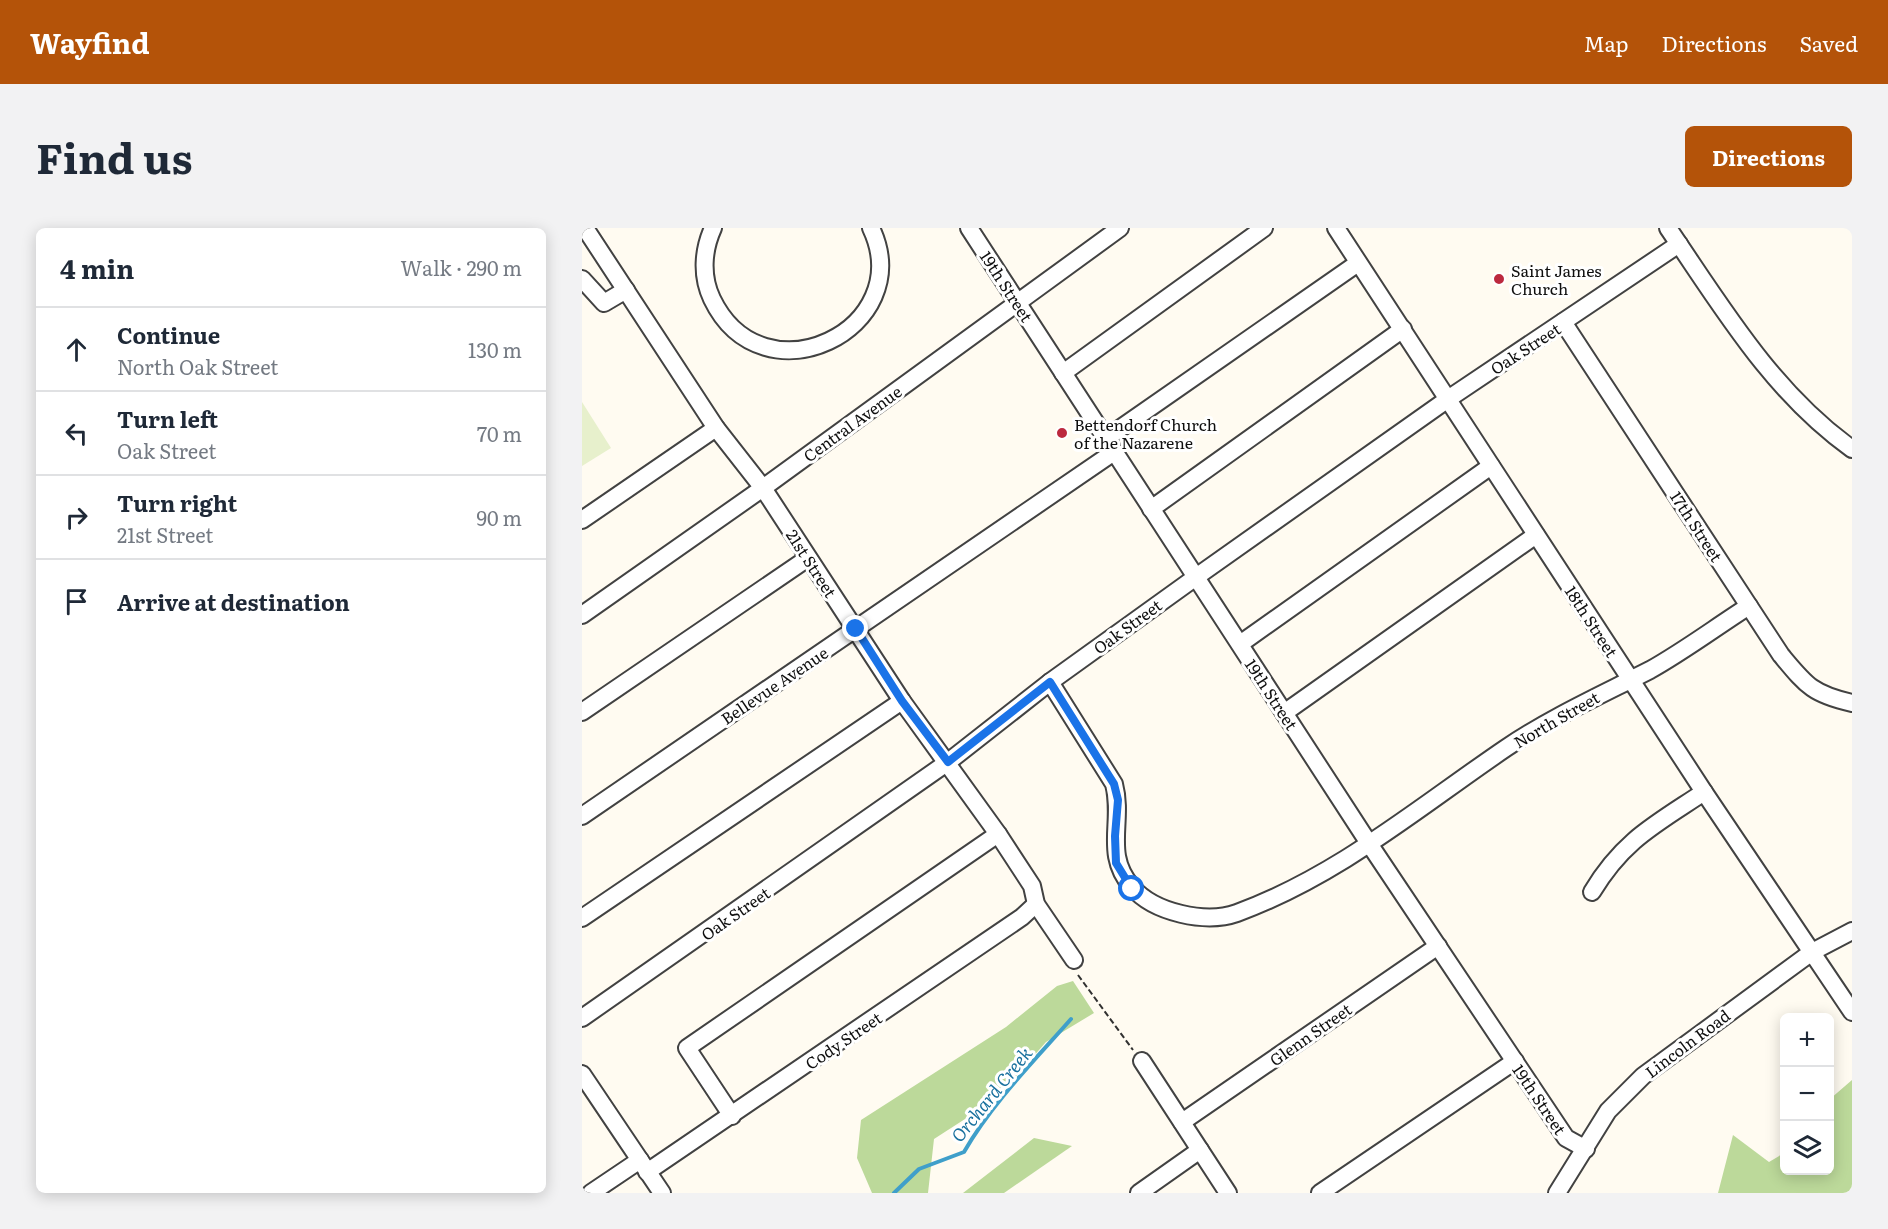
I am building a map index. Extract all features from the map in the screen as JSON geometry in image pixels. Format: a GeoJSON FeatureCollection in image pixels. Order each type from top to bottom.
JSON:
{"type":"FeatureCollection","features":[{"type":"Feature","properties":{"kind":"street","name":"21st Street"},"geometry":{"type":"LineString","coordinates":[[585,228],[716,428],[763,488],[902,701],[998,834],[1032,886],[1036,904],[1074,960]]}},
{"type":"Feature","properties":{"kind":"street"},"geometry":{"type":"LineString","coordinates":[[712,228],[707,240],[704,265],[708,290],[719,313],[735,331],[753,342],[772,349],[793,351],[813,348],[832,341],[849,329],[863,314],[873,296],[878,276],[879,256],[871,228]]}},
{"type":"Feature","properties":{"kind":"street","name":"19th Street"},"geometry":{"type":"LineString","coordinates":[[969,228],[1370,845],[1566,1138],[1586,1149]]}},
{"type":"Feature","properties":{"kind":"street","name":"Central Avenue"},"geometry":{"type":"LineString","coordinates":[[582,615],[763,488],[1120,228]]}},
{"type":"Feature","properties":{"kind":"street"},"geometry":{"type":"LineString","coordinates":[[1063,373],[1264,228]]}},
{"type":"Feature","properties":{"kind":"street","name":"18th Street"},"geometry":{"type":"LineString","coordinates":[[1336,228],[1704,792],[1852,1012]]}},
{"type":"Feature","properties":{"kind":"street"},"geometry":{"type":"LineString","coordinates":[[1668,228],[1766,369],[1826,430],[1852,449]]}},
{"type":"Feature","properties":{"kind":"street","name":"Oak Street"},"geometry":{"type":"LineString","coordinates":[[582,1018],[948,762],[1050,682],[1448,399],[1679,244]]}},
{"type":"Feature","properties":{"kind":"street","name":"Bellevue Avenue"},"geometry":{"type":"LineString","coordinates":[[582,816],[856,629],[1358,263]]}},
{"type":"Feature","properties":{"kind":"street"},"geometry":{"type":"LineString","coordinates":[[582,279],[604,303],[626,290]]}},
{"type":"Feature","properties":{"kind":"street","name":"17th Street"},"geometry":{"type":"LineString","coordinates":[[1563,322],[1781,655],[1806,686],[1829,698],[1852,703]]}},
{"type":"Feature","properties":{"kind":"street"},"geometry":{"type":"LineString","coordinates":[[1151,508],[1403,329]]}},
{"type":"Feature","properties":{"kind":"street"},"geometry":{"type":"LineString","coordinates":[[582,520],[716,428]]}},
{"type":"Feature","properties":{"kind":"street"},"geometry":{"type":"LineString","coordinates":[[1240,644],[1491,466]]}},
{"type":"Feature","properties":{"kind":"street"},"geometry":{"type":"LineString","coordinates":[[1284,713],[1536,535]]}},
{"type":"Feature","properties":{"kind":"street"},"geometry":{"type":"LineString","coordinates":[[582,712],[808,558]]}},
{"type":"Feature","properties":{"kind":"street","name":"North Street"},"geometry":{"type":"LineString","coordinates":[[1050,682],[1114,784],[1118,800],[1115,836],[1116,863],[1132,889],[1164,909],[1214,918],[1236,914],[1279,896],[1370,845],[1507,747],[1571,708],[1650,670],[1749,606]]}},
{"type":"Feature","properties":{"kind":"street"},"geometry":{"type":"LineString","coordinates":[[582,918],[902,701]]}},
{"type":"Feature","properties":{"kind":"street"},"geometry":{"type":"LineString","coordinates":[[1592,892],[1606,868],[1626,846],[1704,792]]}},
{"type":"Feature","properties":{"kind":"street"},"geometry":{"type":"LineString","coordinates":[[732,1116],[687,1048],[998,834]]}},
{"type":"Feature","properties":{"kind":"street","name":"Cody Street"},"geometry":{"type":"LineString","coordinates":[[591,1193],[732,1116],[1022,916],[1036,904]]}},
{"type":"Feature","properties":{"kind":"street","name":"Lincoln Road"},"geometry":{"type":"LineString","coordinates":[[1557,1193],[1608,1111],[1643,1076],[1812,952],[1852,931]]}},
{"type":"Feature","properties":{"kind":"street","name":"Glenn Street"},"geometry":{"type":"LineString","coordinates":[[1182,1122],[1438,946]]}},
{"type":"Feature","properties":{"kind":"street"},"geometry":{"type":"LineString","coordinates":[[1320,1193],[1515,1060]]}},
{"type":"Feature","properties":{"kind":"street"},"geometry":{"type":"LineString","coordinates":[[1142,1061],[1228,1193]]}},
{"type":"Feature","properties":{"kind":"street"},"geometry":{"type":"LineString","coordinates":[[582,1074],[662,1193]]}},
{"type":"Feature","properties":{"kind":"street"},"geometry":{"type":"LineString","coordinates":[[1139,1193],[1200,1150]]}},
{"type":"Feature","properties":{"kind":"path"},"geometry":{"type":"LineString","coordinates":[[1074,960],[1077,974],[1142,1061]]}},
{"type":"Feature","properties":{"kind":"green space"},"geometry":{"type":"Polygon","coordinates":[[[582,402],[611,448],[582,466],[582,402]]]}},
{"type":"Feature","properties":{"kind":"green space"},"geometry":{"type":"Polygon","coordinates":[[[1073,981],[1094,1013],[1046,1042],[996,1099],[934,1139],[928,1193],[872,1193],[857,1158],[861,1120],[1006,1027],[1057,986],[1073,981]]]}},
{"type":"Feature","properties":{"kind":"green space"},"geometry":{"type":"Polygon","coordinates":[[[1852,1080],[1852,1193],[1718,1193],[1733,1135],[1769,1162],[1780,1155],[1780,1175],[1834,1175],[1834,1096],[1852,1080]]]}},
{"type":"Feature","properties":{"kind":"green space"},"geometry":{"type":"Polygon","coordinates":[[[1034,1138],[1072,1146],[1004,1193],[963,1193],[1034,1138]]]}},
{"type":"Feature","properties":{"kind":"waterway","name":"Orchard Creek"},"geometry":{"type":"LineString","coordinates":[[894,1193],[919,1169],[964,1152],[1000,1099],[1071,1019]]}},
{"type":"Feature","properties":{"kind":"place","name":"Saint James Church"},"geometry":{"type":"Point","coordinates":[1499,279]}},
{"type":"Feature","properties":{"kind":"place","name":"Bettendorf Church of the Nazarene"},"geometry":{"type":"Point","coordinates":[1062,433]}},
{"type":"Feature","properties":{"kind":"route"},"geometry":{"type":"LineString","coordinates":[[856,629],[902,701],[948,762],[1050,682],[1085,734],[1114,784],[1119,817],[1115,836],[1116,863],[1132,889]]}}]}
